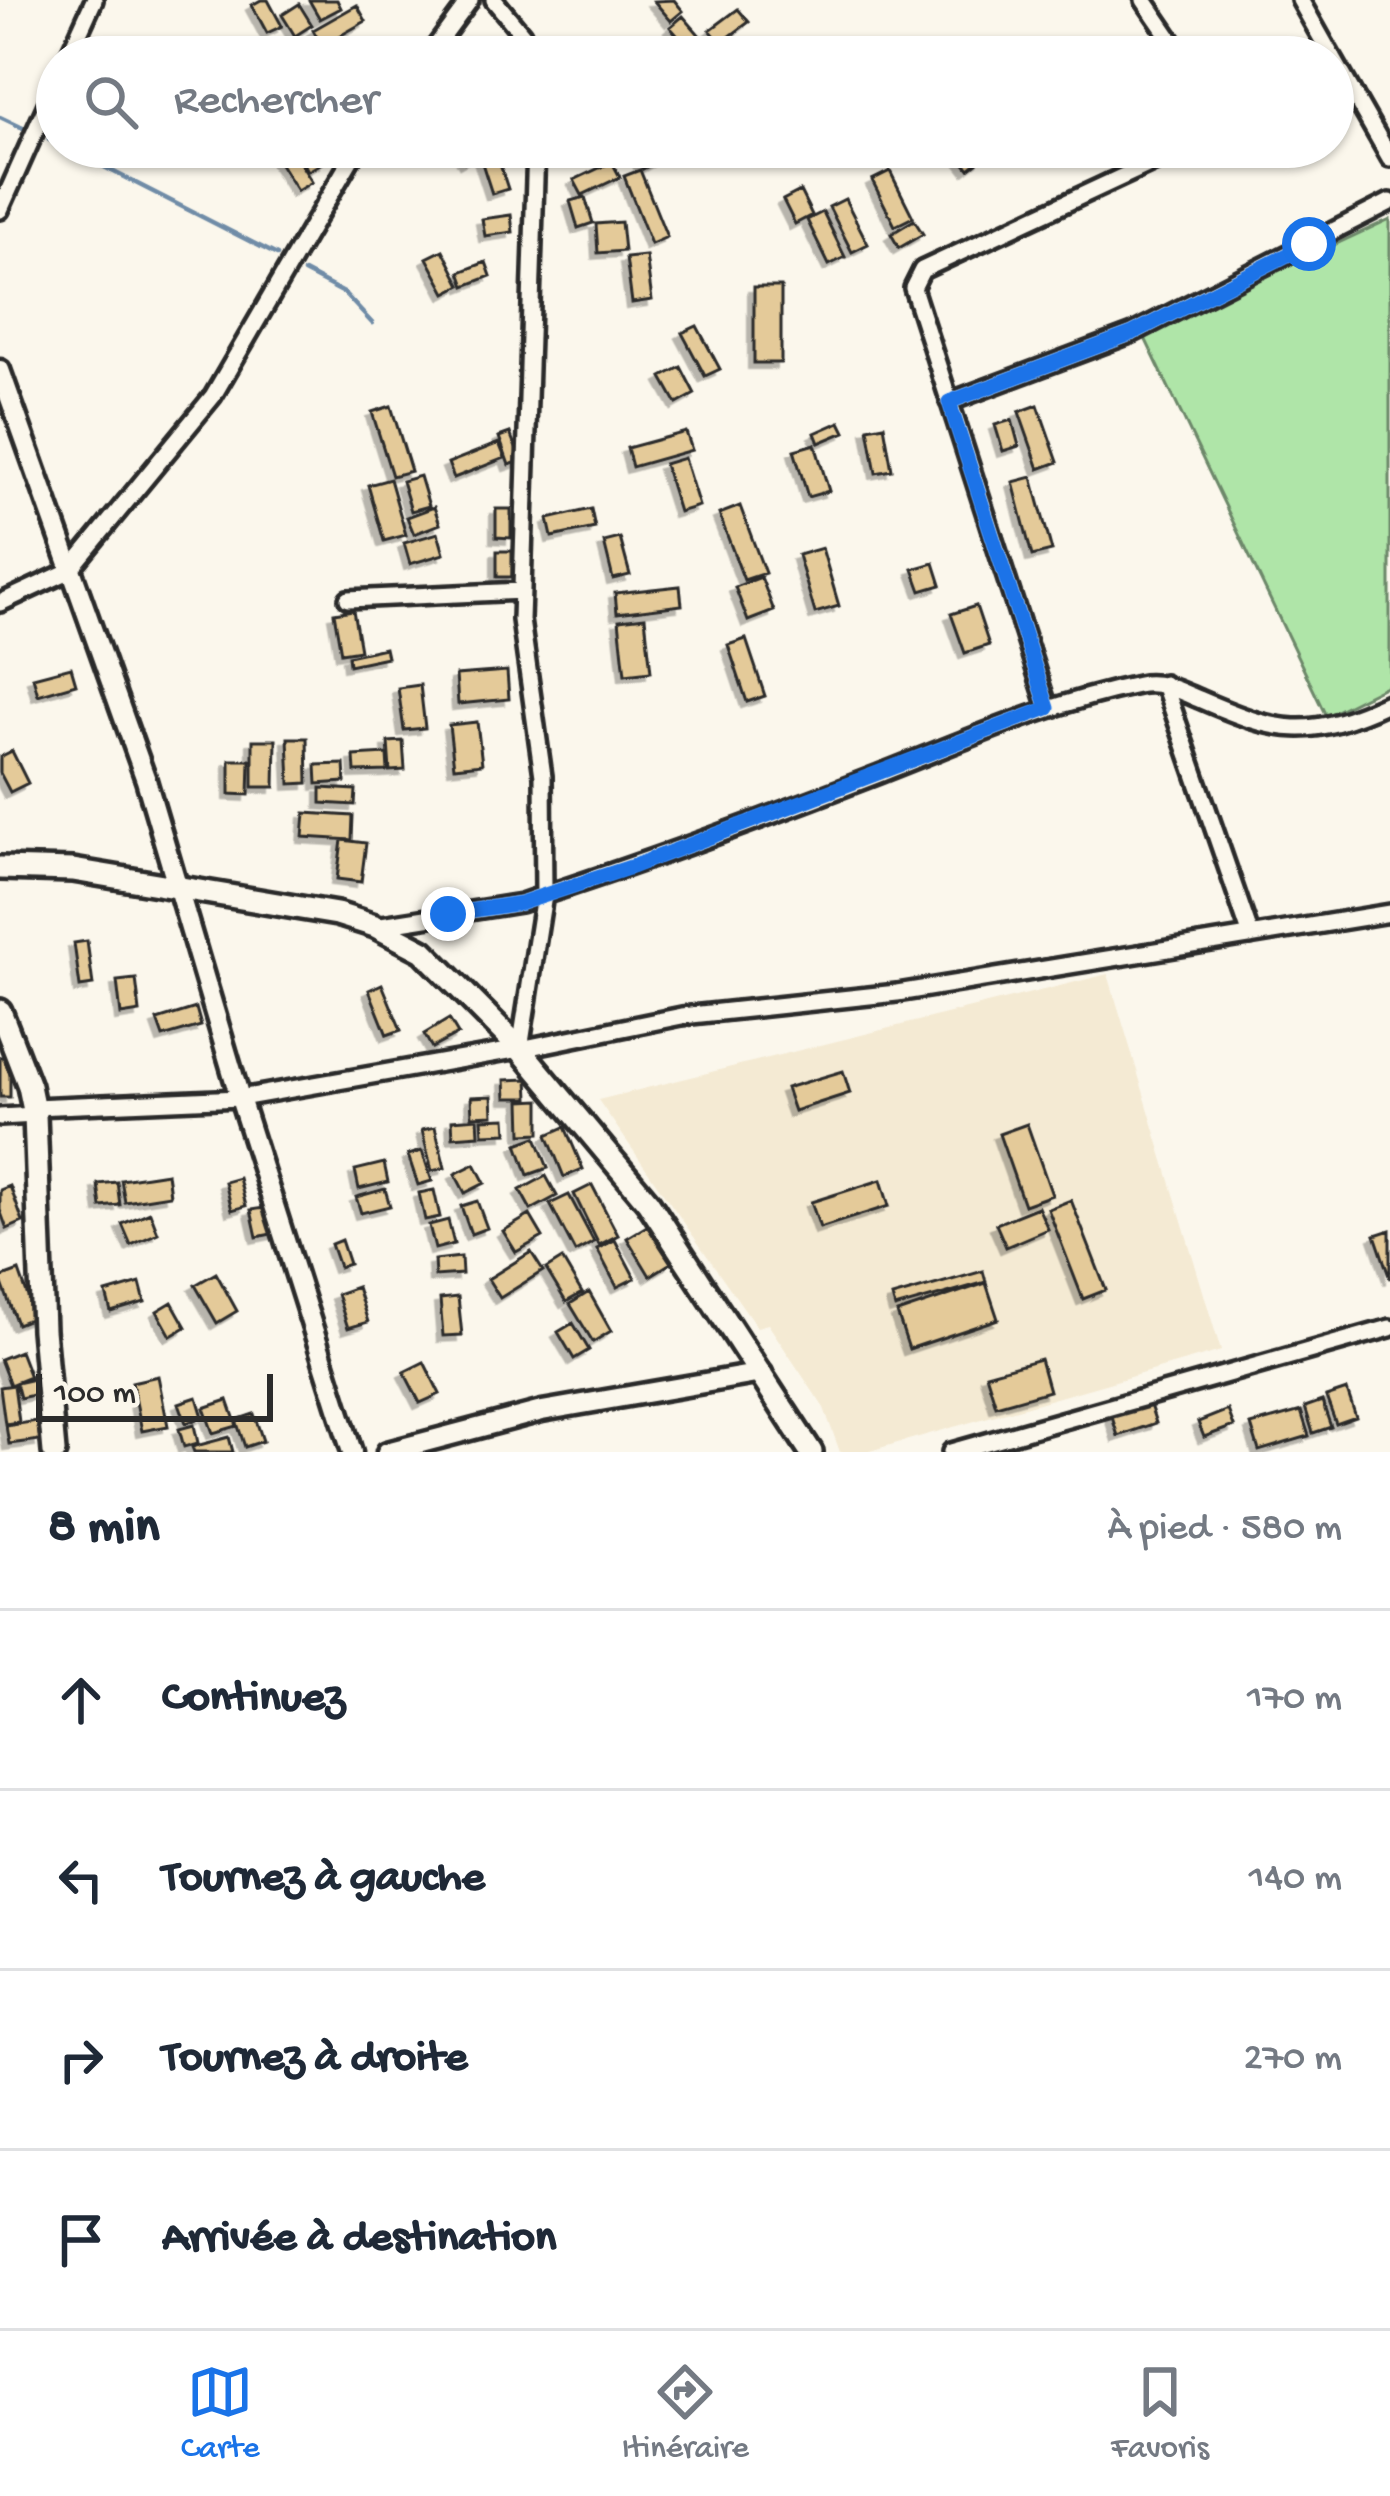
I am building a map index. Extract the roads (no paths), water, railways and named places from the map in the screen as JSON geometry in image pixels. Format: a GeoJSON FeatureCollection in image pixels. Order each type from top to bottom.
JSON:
{"type":"FeatureCollection","features":[{"type":"Feature","properties":{"kind":"main road"},"geometry":{"type":"LineString","coordinates":[[0,868],[73,870],[337,914],[375,926],[422,951],[520,1049],[648,1202],[812,1452]]}},
{"type":"Feature","properties":{"kind":"main road"},"geometry":{"type":"LineString","coordinates":[[0,1011],[34,1111],[43,1330],[54,1452]]}},
{"type":"Feature","properties":{"kind":"street"},"geometry":{"type":"LineString","coordinates":[[78,36],[94,0]]}},
{"type":"Feature","properties":{"kind":"street"},"geometry":{"type":"LineString","coordinates":[[443,36],[470,0]]}},
{"type":"Feature","properties":{"kind":"street"},"geometry":{"type":"LineString","coordinates":[[494,0],[523,36]]}},
{"type":"Feature","properties":{"kind":"street"},"geometry":{"type":"LineString","coordinates":[[1144,0],[1169,36]]}},
{"type":"Feature","properties":{"kind":"street"},"geometry":{"type":"LineString","coordinates":[[1300,0],[1319,36]]}},
{"type":"Feature","properties":{"kind":"street"},"geometry":{"type":"LineString","coordinates":[[1354,98],[1390,158]]}},
{"type":"Feature","properties":{"kind":"street"},"geometry":{"type":"LineString","coordinates":[[0,210],[36,129]]}},
{"type":"Feature","properties":{"kind":"street"},"geometry":{"type":"LineString","coordinates":[[0,603],[69,571],[213,396],[346,168]]}},
{"type":"Feature","properties":{"kind":"street"},"geometry":{"type":"LineString","coordinates":[[520,1049],[544,896],[543,776],[522,591],[535,168]]}},
{"type":"Feature","properties":{"kind":"street"},"geometry":{"type":"LineString","coordinates":[[1048,708],[914,288],[922,270],[1141,168]]}},
{"type":"Feature","properties":{"kind":"street"},"geometry":{"type":"LineString","coordinates":[[949,402],[1133,333],[1390,202]]}},
{"type":"Feature","properties":{"kind":"street"},"geometry":{"type":"LineString","coordinates":[[0,370],[146,780],[352,1452]]}},
{"type":"Feature","properties":{"kind":"street"},"geometry":{"type":"LineString","coordinates":[[348,599],[522,591]]}},
{"type":"Feature","properties":{"kind":"street"},"geometry":{"type":"LineString","coordinates":[[375,926],[544,896],[743,826],[1048,708],[1141,684],[1164,684],[1282,728],[1335,726],[1390,703]]}},
{"type":"Feature","properties":{"kind":"street"},"geometry":{"type":"LineString","coordinates":[[1164,684],[1251,936]]}},
{"type":"Feature","properties":{"kind":"street"},"geometry":{"type":"LineString","coordinates":[[0,1117],[240,1098],[682,1016],[897,993],[1390,913]]}},
{"type":"Feature","properties":{"kind":"street"},"geometry":{"type":"LineString","coordinates":[[951,1452],[1390,1328]]}},
{"type":"Feature","properties":{"kind":"street"},"geometry":{"type":"LineString","coordinates":[[387,1452],[542,1411],[763,1373]]}},
{"type":"Feature","properties":{"kind":"waterway"},"geometry":{"type":"LineString","coordinates":[[0,117],[23,128]]}},
{"type":"Feature","properties":{"kind":"waterway"},"geometry":{"type":"LineString","coordinates":[[106,168],[277,255]]}},
{"type":"Feature","properties":{"kind":"waterway"},"geometry":{"type":"LineString","coordinates":[[304,272],[344,293],[372,323]]}}]}
